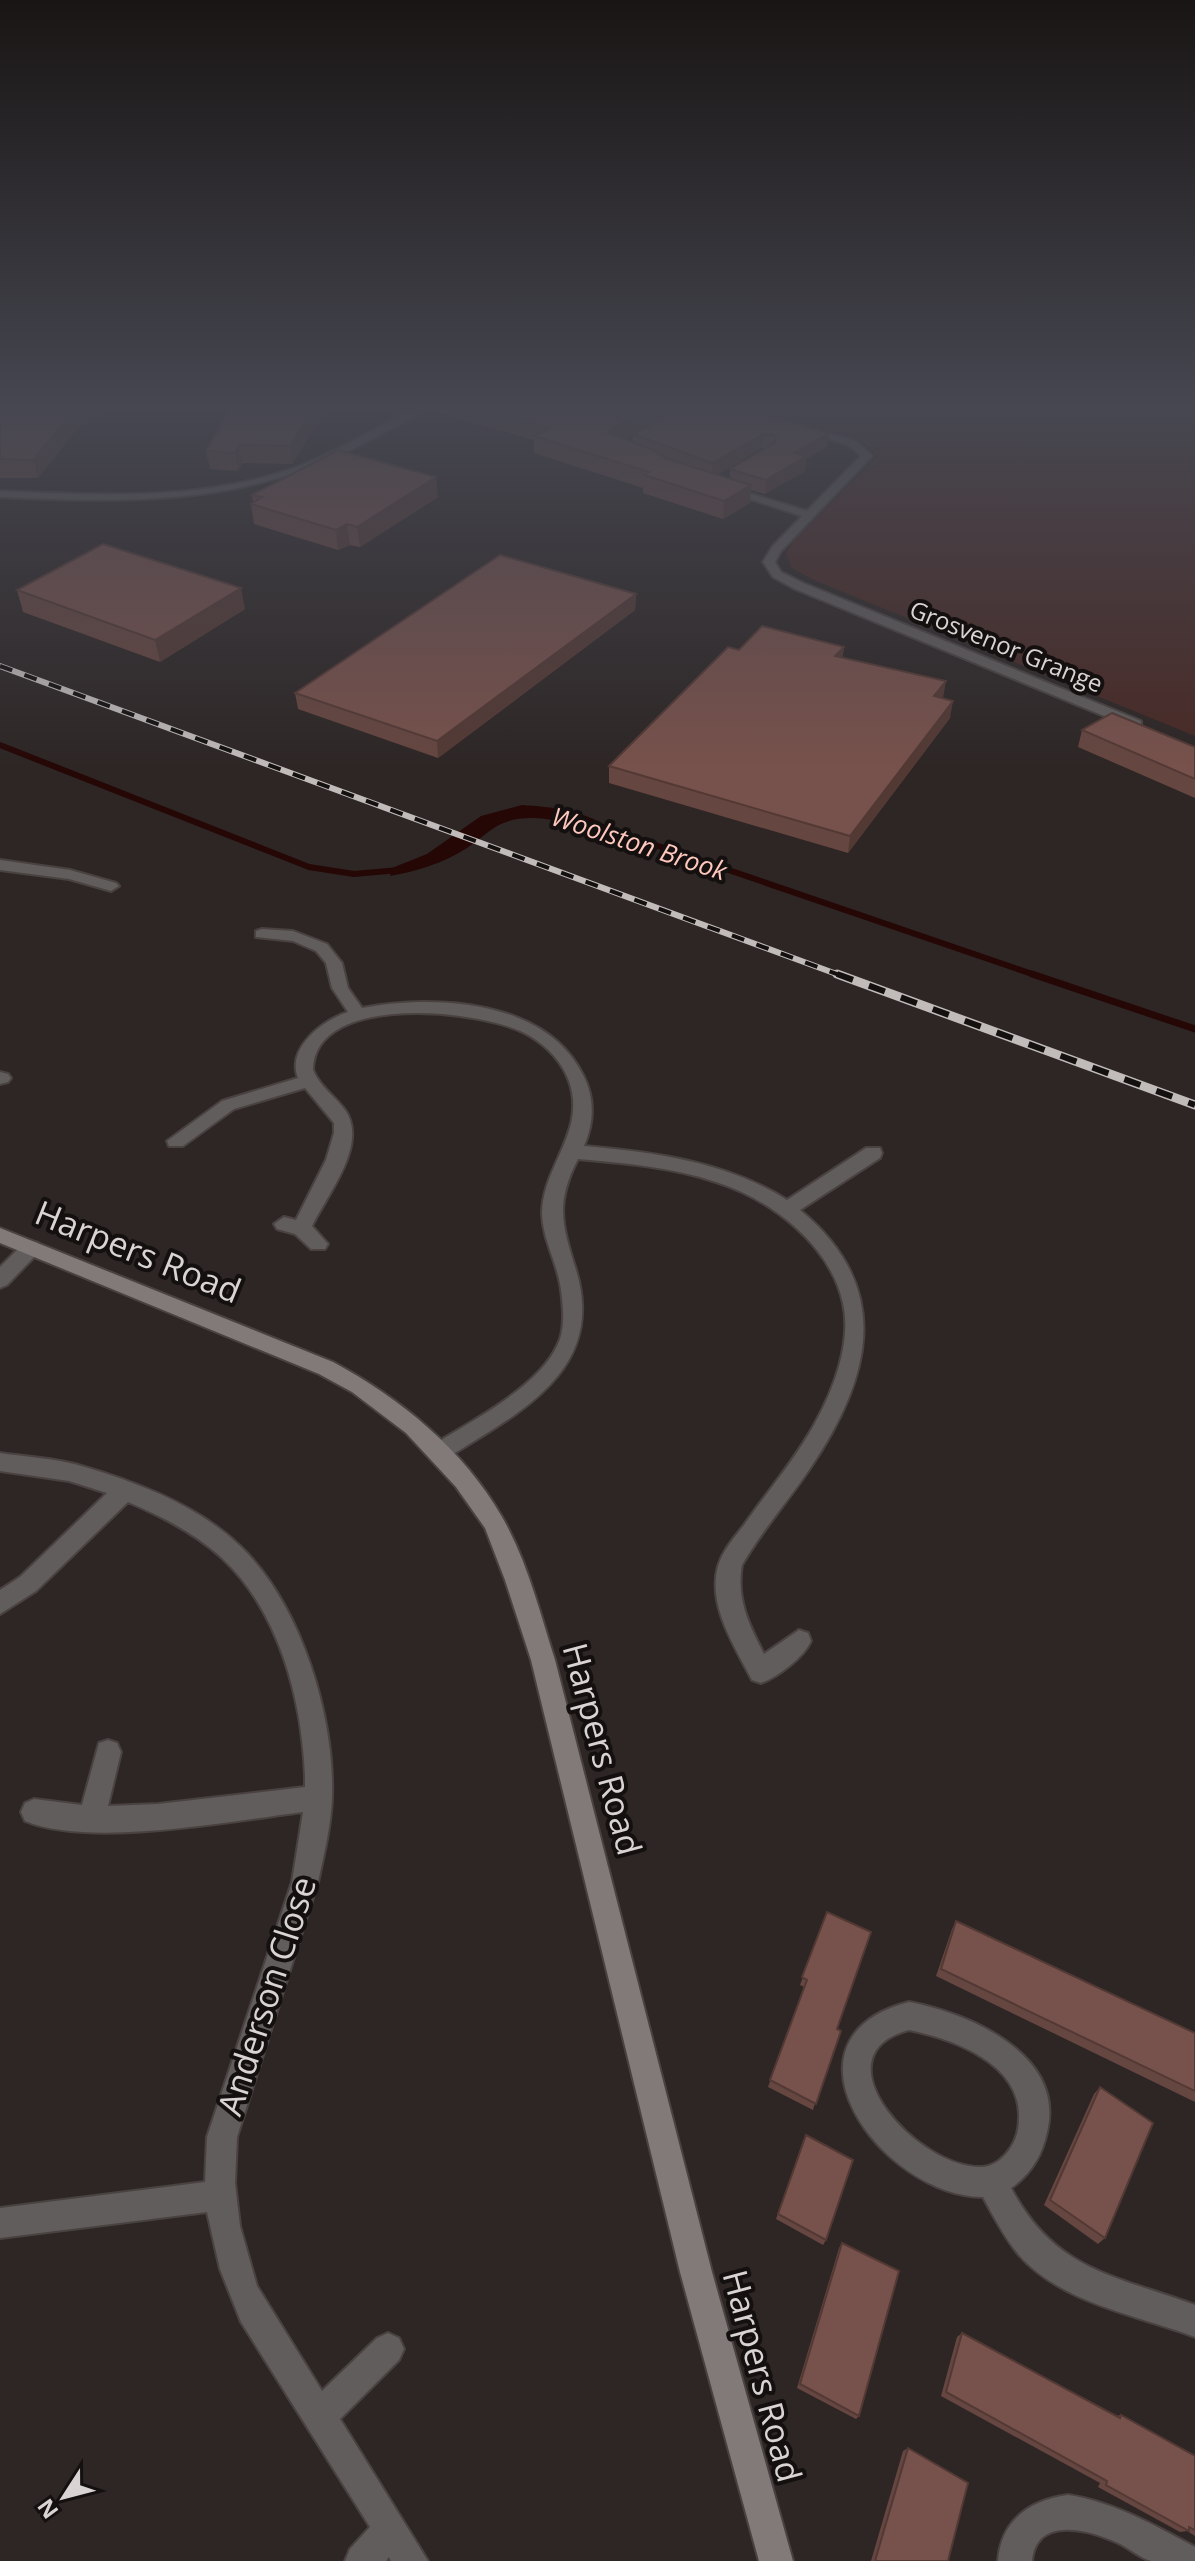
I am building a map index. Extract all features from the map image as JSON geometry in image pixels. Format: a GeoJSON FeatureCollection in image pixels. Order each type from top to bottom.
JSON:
{"type":"FeatureCollection","features":[{"type":"Feature","properties":{"kind":"street","name":"Grosvenor Grange"},"geometry":{"type":"LineString","coordinates":[[796,530],[771,556],[771,568],[784,579],[1151,730]]}},
{"type":"Feature","properties":{"kind":"street"},"geometry":{"type":"LineString","coordinates":[[94,881],[96,862]]}},
{"type":"Feature","properties":{"kind":"street"},"geometry":{"type":"LineString","coordinates":[[0,865],[111,886]]}},
{"type":"Feature","properties":{"kind":"street"},"geometry":{"type":"LineString","coordinates":[[286,934],[289,916]]}},
{"type":"Feature","properties":{"kind":"street"},"geometry":{"type":"LineString","coordinates":[[262,934],[286,934],[313,942],[329,954],[336,966],[340,988],[357,1014]]}},
{"type":"Feature","properties":{"kind":"street"},"geometry":{"type":"LineString","coordinates":[[318,1244],[293,1226],[343,1144],[344,1127],[339,1113],[307,1081],[304,1066],[308,1051],[323,1030],[357,1014],[391,1009],[465,1011],[510,1020],[545,1038],[568,1062],[582,1099],[583,1123],[574,1152],[556,1186],[552,1213],[571,1290],[571,1336],[561,1358],[542,1379],[519,1399],[439,1452]]}},
{"type":"Feature","properties":{"kind":"street"},"geometry":{"type":"LineString","coordinates":[[173,1142],[228,1105],[307,1081]]}},
{"type":"Feature","properties":{"kind":"street"},"geometry":{"type":"LineString","coordinates":[[574,1152],[623,1156],[725,1178],[758,1192],[787,1210],[829,1250],[842,1275],[855,1306],[852,1339],[830,1417],[799,1468],[731,1563],[727,1593],[740,1630],[761,1672],[799,1641]]}},
{"type":"Feature","properties":{"kind":"street"},"geometry":{"type":"LineString","coordinates":[[787,1210],[873,1153]]}},
{"type":"Feature","properties":{"kind":"street","name":"Harpers Road"},"geometry":{"type":"LineString","coordinates":[[0,1235],[326,1368],[383,1403],[439,1452],[494,1523],[517,1580],[543,1660],[696,2272],[776,2561]]}},
{"type":"Feature","properties":{"kind":"street"},"geometry":{"type":"LineString","coordinates":[[0,1280],[31,1248]]}},
{"type":"Feature","properties":{"kind":"street","name":"Anderson Close"},"geometry":{"type":"LineString","coordinates":[[0,1462],[77,1474],[184,1518],[231,1552],[263,1594],[291,1644],[308,1691],[318,1744],[319,1798],[315,1839],[305,1882],[230,2105],[218,2169],[218,2195],[227,2247],[247,2301],[411,2561]]}},
{"type":"Feature","properties":{"kind":"street"},"geometry":{"type":"LineString","coordinates":[[0,1603],[28,1584],[123,1492]]}},
{"type":"Feature","properties":{"kind":"street"},"geometry":{"type":"LineString","coordinates":[[92,1819],[108,1752]]}},
{"type":"Feature","properties":{"kind":"street"},"geometry":{"type":"LineString","coordinates":[[34,1812],[92,1819],[158,1817],[319,1798]]}},
{"type":"Feature","properties":{"kind":"street"},"geometry":{"type":"LineString","coordinates":[[909,2016],[951,2025],[984,2043],[1021,2075],[1031,2095],[1035,2117],[1032,2140],[1021,2161],[1008,2174],[992,2183],[972,2183],[947,2176],[918,2161],[889,2137],[873,2118],[857,2078],[859,2053],[875,2027],[890,2019],[909,2016]]}},
{"type":"Feature","properties":{"kind":"street"},"geometry":{"type":"LineString","coordinates":[[992,2183],[1020,2236],[1049,2263],[1108,2293],[1153,2304],[1195,2321]]}},
{"type":"Feature","properties":{"kind":"street"},"geometry":{"type":"LineString","coordinates":[[0,2223],[218,2195]]}},
{"type":"Feature","properties":{"kind":"street"},"geometry":{"type":"LineString","coordinates":[[319,2417],[388,2349]]}},
{"type":"Feature","properties":{"kind":"street"},"geometry":{"type":"LineString","coordinates":[[1015,2561],[1019,2541],[1026,2530],[1048,2514],[1060,2511],[1097,2518],[1186,2561]]}},
{"type":"Feature","properties":{"kind":"street"},"geometry":{"type":"LineString","coordinates":[[362,2561],[391,2530]]}},
{"type":"Feature","properties":{"kind":"shaded area"},"geometry":{"type":"Polygon","coordinates":[[[804,530],[1195,530],[1195,736],[814,580],[792,568],[786,553],[804,530]]]}},
{"type":"Feature","properties":{"kind":"shaded area"},"geometry":{"type":"Polygon","coordinates":[[[522,805],[577,813],[608,827],[607,833],[543,819],[512,820],[497,826],[449,858],[390,876],[392,868],[427,854],[481,816],[522,805]]]}},
{"type":"Feature","properties":{"kind":"building"},"geometry":{"type":"Polygon","coordinates":[[[103,544],[241,588],[155,640],[17,590],[103,544]]]}},
{"type":"Feature","properties":{"kind":"building"},"geometry":{"type":"Polygon","coordinates":[[[500,555],[636,594],[437,741],[295,693],[500,555]]]}},
{"type":"Feature","properties":{"kind":"building"},"geometry":{"type":"Polygon","coordinates":[[[762,626],[844,647],[835,656],[946,681],[934,696],[953,701],[850,836],[609,766],[728,647],[739,650],[762,626]]]}},
{"type":"Feature","properties":{"kind":"building"},"geometry":{"type":"Polygon","coordinates":[[[1112,713],[1195,747],[1195,779],[1082,730],[1112,713]]]}},
{"type":"Feature","properties":{"kind":"building"},"geometry":{"type":"Polygon","coordinates":[[[827,1912],[871,1932],[837,2029],[841,2031],[816,2104],[770,2080],[807,1980],[802,1977],[827,1912]]]}},
{"type":"Feature","properties":{"kind":"building"},"geometry":{"type":"Polygon","coordinates":[[[956,1921],[1195,2033],[1195,2091],[941,1969],[956,1921]]]}},
{"type":"Feature","properties":{"kind":"building"},"geometry":{"type":"Polygon","coordinates":[[[1100,2087],[1153,2123],[1105,2238],[1050,2200],[1100,2087]]]}},
{"type":"Feature","properties":{"kind":"building"},"geometry":{"type":"Polygon","coordinates":[[[806,2135],[853,2160],[826,2240],[778,2214],[806,2135]]]}},
{"type":"Feature","properties":{"kind":"building"},"geometry":{"type":"Polygon","coordinates":[[[842,2243],[899,2271],[859,2416],[800,2384],[842,2243]]]}},
{"type":"Feature","properties":{"kind":"building"},"geometry":{"type":"Polygon","coordinates":[[[962,2333],[1195,2456],[1195,2530],[1189,2527],[1189,2531],[1106,2485],[1107,2481],[946,2392],[962,2333]]]}},
{"type":"Feature","properties":{"kind":"building"},"geometry":{"type":"Polygon","coordinates":[[[908,2448],[968,2483],[948,2561],[875,2561],[908,2448]]]}},
{"type":"Feature","properties":{"kind":"waterway","name":"Woolston Brook"},"geometry":{"type":"LineString","coordinates":[[0,745],[309,867],[354,874],[399,870]]}},
{"type":"Feature","properties":{"kind":"waterway","name":"Woolston Brook"},"geometry":{"type":"LineString","coordinates":[[600,826],[1038,976]]}},
{"type":"Feature","properties":{"kind":"waterway","name":"Woolston Brook"},"geometry":{"type":"LineString","coordinates":[[1032,974],[1195,1029]]}},
{"type":"Feature","properties":{"kind":"railway"},"geometry":{"type":"LineString","coordinates":[[0,666],[842,976]]}},
{"type":"Feature","properties":{"kind":"railway"},"geometry":{"type":"LineString","coordinates":[[837,974],[1195,1105]]}}]}
